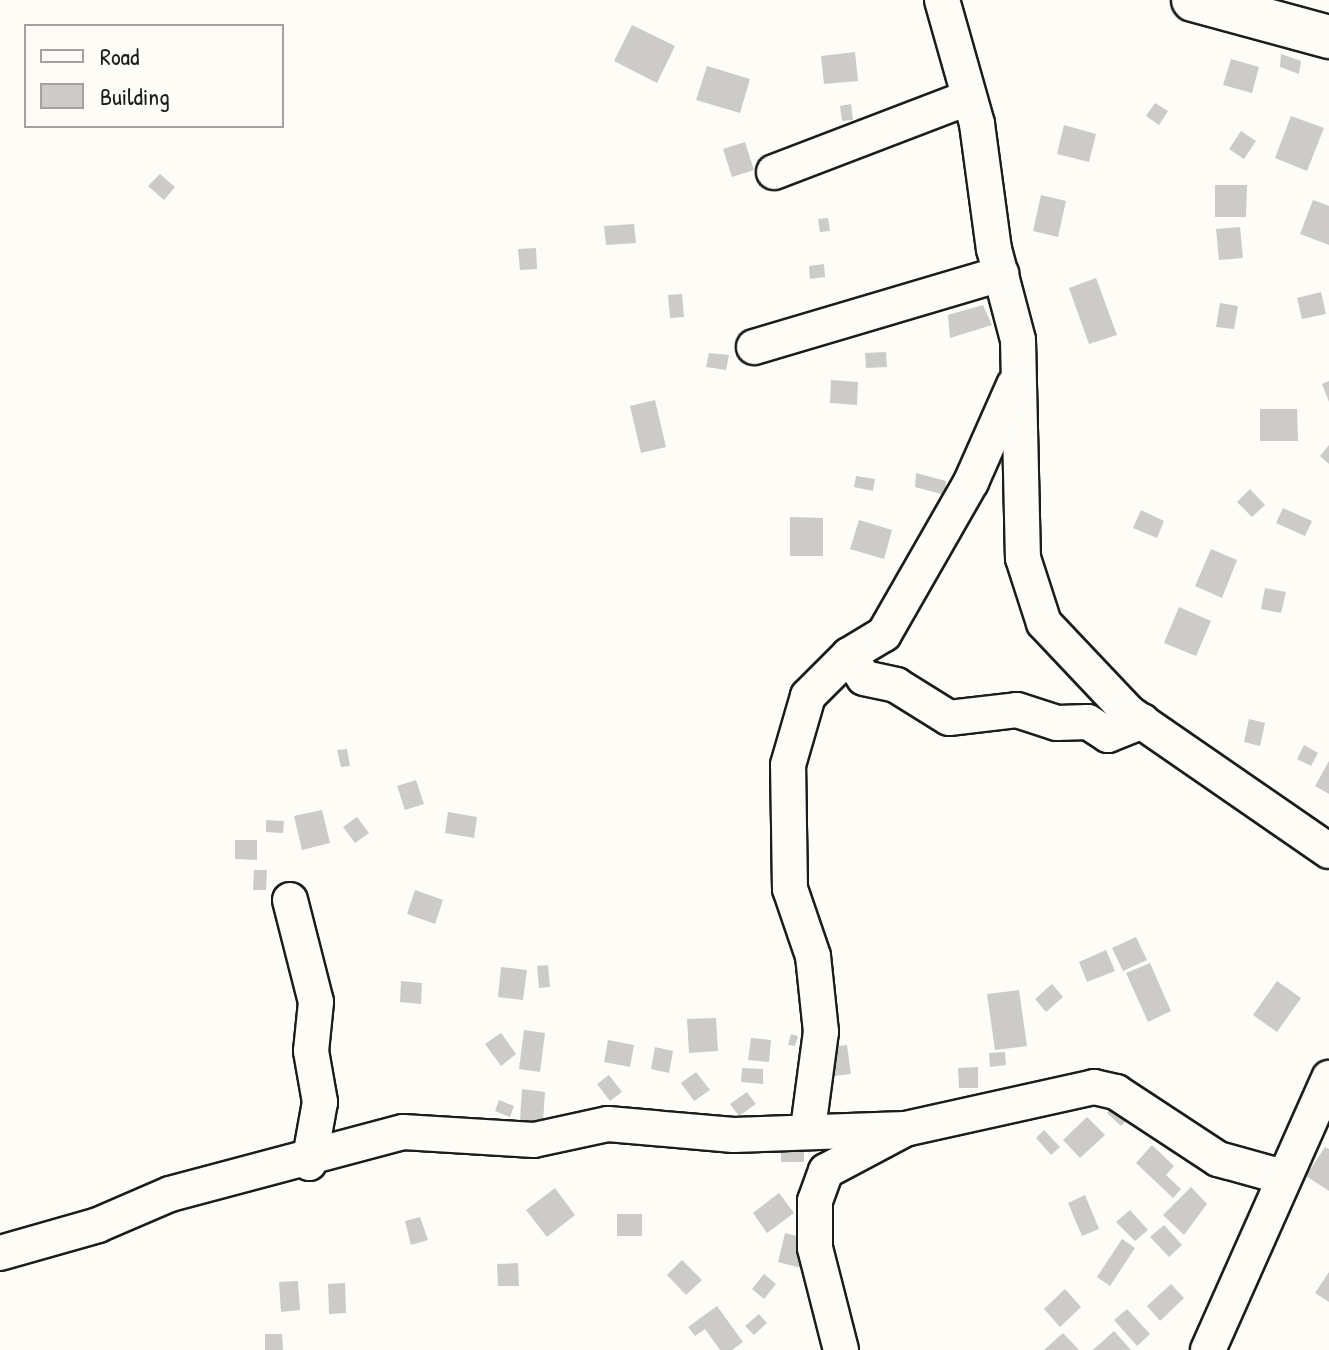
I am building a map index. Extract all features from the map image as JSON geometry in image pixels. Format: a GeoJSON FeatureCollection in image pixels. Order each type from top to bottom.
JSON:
{"type":"FeatureCollection","features":[{"type":"Feature","properties":{"kind":"street"},"geometry":{"type":"LineString","coordinates":[[942,0],[968,98],[1001,274],[1016,331],[1018,494],[1031,594],[1071,657],[1142,721],[1329,851]]}},
{"type":"Feature","properties":{"kind":"street"},"geometry":{"type":"LineString","coordinates":[[1193,0],[1329,37]]}},
{"type":"Feature","properties":{"kind":"street"},"geometry":{"type":"LineString","coordinates":[[774,172],[968,98]]}},
{"type":"Feature","properties":{"kind":"street"},"geometry":{"type":"LineString","coordinates":[[754,347],[1001,274]]}},
{"type":"Feature","properties":{"kind":"street"},"geometry":{"type":"LineString","coordinates":[[808,1129],[821,1032],[813,956],[790,889],[788,765],[808,696],[849,655],[884,634],[971,482],[1018,377]]}},
{"type":"Feature","properties":{"kind":"street"},"geometry":{"type":"LineString","coordinates":[[849,655],[864,678],[896,685],[949,718],[1017,710],[1057,723],[1088,722],[1108,735],[1142,721]]}},
{"type":"Feature","properties":{"kind":"street"},"geometry":{"type":"LineString","coordinates":[[290,900],[316,1002],[311,1051],[320,1102],[309,1163]]}},
{"type":"Feature","properties":{"kind":"street"},"geometry":{"type":"LineString","coordinates":[[1208,1350],[1329,1078]]}},
{"type":"Feature","properties":{"kind":"street"},"geometry":{"type":"LineString","coordinates":[[0,1253],[198,1186],[309,1163],[403,1132],[534,1140],[608,1124],[734,1135],[808,1129],[905,1129],[1060,1091],[1104,1088],[1218,1159],[1283,1177]]}},
{"type":"Feature","properties":{"kind":"street"},"geometry":{"type":"LineString","coordinates":[[841,1350],[815,1248],[815,1201],[826,1171],[905,1129]]}},
{"type":"Feature","properties":{"kind":"building"},"geometry":{"type":"Polygon","coordinates":[[[632,25],[675,46],[657,83],[614,61],[632,25]]]}},
{"type":"Feature","properties":{"kind":"building"},"geometry":{"type":"Polygon","coordinates":[[[855,52],[858,81],[824,84],[821,56],[855,52]]]}},
{"type":"Feature","properties":{"kind":"building"},"geometry":{"type":"Polygon","coordinates":[[[1281,54],[1301,61],[1299,74],[1280,67],[1281,54]]]}},
{"type":"Feature","properties":{"kind":"building"},"geometry":{"type":"Polygon","coordinates":[[[1231,59],[1259,67],[1252,93],[1223,85],[1231,59]]]}},
{"type":"Feature","properties":{"kind":"building"},"geometry":{"type":"Polygon","coordinates":[[[707,66],[750,79],[740,113],[696,100],[707,66]]]}},
{"type":"Feature","properties":{"kind":"building"},"geometry":{"type":"Polygon","coordinates":[[[1155,103],[1168,111],[1159,125],[1146,116],[1155,103]]]}},
{"type":"Feature","properties":{"kind":"building"},"geometry":{"type":"Polygon","coordinates":[[[851,104],[853,120],[842,121],[840,106],[851,104]]]}},
{"type":"Feature","properties":{"kind":"building"},"geometry":{"type":"Polygon","coordinates":[[[1291,116],[1324,128],[1307,171],[1275,158],[1291,116]]]}},
{"type":"Feature","properties":{"kind":"building"},"geometry":{"type":"Polygon","coordinates":[[[1064,125],[1096,134],[1089,162],[1057,154],[1064,125]]]}},
{"type":"Feature","properties":{"kind":"building"},"geometry":{"type":"Polygon","coordinates":[[[1241,131],[1256,141],[1244,159],[1229,149],[1241,131]]]}},
{"type":"Feature","properties":{"kind":"building"},"geometry":{"type":"Polygon","coordinates":[[[745,142],[754,170],[732,177],[723,149],[745,142]]]}},
{"type":"Feature","properties":{"kind":"building"},"geometry":{"type":"Polygon","coordinates":[[[160,174],[175,187],[164,200],[148,186],[160,174]]]}},
{"type":"Feature","properties":{"kind":"building"},"geometry":{"type":"Polygon","coordinates":[[[1215,185],[1247,185],[1246,217],[1215,217],[1215,185]]]}},
{"type":"Feature","properties":{"kind":"building"},"geometry":{"type":"Polygon","coordinates":[[[1041,195],[1066,201],[1058,237],[1033,231],[1041,195]]]}},
{"type":"Feature","properties":{"kind":"building"},"geometry":{"type":"Polygon","coordinates":[[[1313,200],[1329,206],[1329,245],[1300,234],[1313,200]]]}},
{"type":"Feature","properties":{"kind":"building"},"geometry":{"type":"Polygon","coordinates":[[[828,218],[830,231],[820,232],[818,219],[828,218]]]}},
{"type":"Feature","properties":{"kind":"building"},"geometry":{"type":"Polygon","coordinates":[[[634,224],[636,243],[606,245],[604,226],[634,224]]]}},
{"type":"Feature","properties":{"kind":"building"},"geometry":{"type":"Polygon","coordinates":[[[1240,227],[1243,258],[1219,260],[1216,229],[1240,227]]]}},
{"type":"Feature","properties":{"kind":"building"},"geometry":{"type":"Polygon","coordinates":[[[536,248],[537,269],[520,270],[518,249],[536,248]]]}},
{"type":"Feature","properties":{"kind":"building"},"geometry":{"type":"Polygon","coordinates":[[[824,264],[825,277],[810,279],[809,266],[824,264]]]}},
{"type":"Feature","properties":{"kind":"building"},"geometry":{"type":"Polygon","coordinates":[[[1096,278],[1117,335],[1089,344],[1069,288],[1096,278]]]}},
{"type":"Feature","properties":{"kind":"building"},"geometry":{"type":"Polygon","coordinates":[[[1321,292],[1326,314],[1302,319],[1297,298],[1321,292]]]}},
{"type":"Feature","properties":{"kind":"building"},"geometry":{"type":"Polygon","coordinates":[[[682,294],[684,317],[670,318],[668,295],[682,294]]]}},
{"type":"Feature","properties":{"kind":"building"},"geometry":{"type":"Polygon","coordinates":[[[1220,303],[1238,306],[1234,329],[1216,327],[1220,303]]]}},
{"type":"Feature","properties":{"kind":"building"},"geometry":{"type":"Polygon","coordinates":[[[983,305],[992,325],[950,338],[948,315],[983,305]]]}},
{"type":"Feature","properties":{"kind":"building"},"geometry":{"type":"Polygon","coordinates":[[[886,352],[887,367],[866,368],[865,353],[886,352]]]}},
{"type":"Feature","properties":{"kind":"building"},"geometry":{"type":"Polygon","coordinates":[[[709,353],[729,355],[726,370],[706,367],[709,353]]]}},
{"type":"Feature","properties":{"kind":"building"},"geometry":{"type":"Polygon","coordinates":[[[831,380],[858,382],[857,405],[830,403],[831,380]]]}},
{"type":"Feature","properties":{"kind":"building"},"geometry":{"type":"Polygon","coordinates":[[[1329,381],[1329,402],[1322,384],[1329,381]]]}},
{"type":"Feature","properties":{"kind":"building"},"geometry":{"type":"Polygon","coordinates":[[[655,400],[666,447],[641,453],[630,406],[655,400]]]}},
{"type":"Feature","properties":{"kind":"building"},"geometry":{"type":"Polygon","coordinates":[[[1260,409],[1297,409],[1298,441],[1260,441],[1260,409]]]}},
{"type":"Feature","properties":{"kind":"building"},"geometry":{"type":"Polygon","coordinates":[[[1329,445],[1329,464],[1320,456],[1329,445]]]}},
{"type":"Feature","properties":{"kind":"building"},"geometry":{"type":"Polygon","coordinates":[[[916,473],[946,481],[945,495],[915,487],[916,473]]]}},
{"type":"Feature","properties":{"kind":"building"},"geometry":{"type":"Polygon","coordinates":[[[856,476],[875,479],[873,491],[854,487],[856,476]]]}},
{"type":"Feature","properties":{"kind":"building"},"geometry":{"type":"Polygon","coordinates":[[[1250,489],[1265,505],[1252,517],[1237,502],[1250,489]]]}},
{"type":"Feature","properties":{"kind":"building"},"geometry":{"type":"Polygon","coordinates":[[[1283,508],[1312,521],[1305,536],[1276,523],[1283,508]]]}},
{"type":"Feature","properties":{"kind":"building"},"geometry":{"type":"Polygon","coordinates":[[[1141,510],[1164,521],[1157,538],[1133,528],[1141,510]]]}},
{"type":"Feature","properties":{"kind":"building"},"geometry":{"type":"Polygon","coordinates":[[[790,517],[823,518],[823,556],[790,556],[790,517]]]}},
{"type":"Feature","properties":{"kind":"building"},"geometry":{"type":"Polygon","coordinates":[[[859,520],[892,530],[884,559],[850,549],[859,520]]]}},
{"type":"Feature","properties":{"kind":"building"},"geometry":{"type":"Polygon","coordinates":[[[1211,549],[1237,560],[1222,598],[1195,586],[1211,549]]]}},
{"type":"Feature","properties":{"kind":"building"},"geometry":{"type":"Polygon","coordinates":[[[1265,588],[1286,592],[1281,613],[1261,609],[1265,588]]]}},
{"type":"Feature","properties":{"kind":"building"},"geometry":{"type":"Polygon","coordinates":[[[1179,607],[1211,621],[1196,656],[1164,643],[1179,607]]]}},
{"type":"Feature","properties":{"kind":"building"},"geometry":{"type":"Polygon","coordinates":[[[1249,719],[1265,723],[1260,746],[1244,742],[1249,719]]]}},
{"type":"Feature","properties":{"kind":"building"},"geometry":{"type":"Polygon","coordinates":[[[1304,745],[1318,753],[1311,766],[1297,759],[1304,745]]]}},
{"type":"Feature","properties":{"kind":"building"},"geometry":{"type":"Polygon","coordinates":[[[347,749],[350,766],[341,767],[337,750],[347,749]]]}},
{"type":"Feature","properties":{"kind":"building"},"geometry":{"type":"Polygon","coordinates":[[[1329,761],[1329,794],[1315,786],[1329,761]]]}},
{"type":"Feature","properties":{"kind":"building"},"geometry":{"type":"Polygon","coordinates":[[[416,780],[424,804],[405,810],[397,786],[416,780]]]}},
{"type":"Feature","properties":{"kind":"building"},"geometry":{"type":"Polygon","coordinates":[[[322,810],[330,843],[302,850],[294,816],[322,810]]]}},
{"type":"Feature","properties":{"kind":"building"},"geometry":{"type":"Polygon","coordinates":[[[448,812],[477,817],[474,838],[445,833],[448,812]]]}},
{"type":"Feature","properties":{"kind":"building"},"geometry":{"type":"Polygon","coordinates":[[[357,817],[369,833],[355,843],[343,827],[357,817]]]}},
{"type":"Feature","properties":{"kind":"building"},"geometry":{"type":"Polygon","coordinates":[[[266,820],[284,821],[283,833],[266,832],[266,820]]]}},
{"type":"Feature","properties":{"kind":"building"},"geometry":{"type":"Polygon","coordinates":[[[235,840],[257,840],[257,860],[235,859],[235,840]]]}},
{"type":"Feature","properties":{"kind":"building"},"geometry":{"type":"Polygon","coordinates":[[[254,870],[267,870],[266,890],[253,890],[254,870]]]}},
{"type":"Feature","properties":{"kind":"building"},"geometry":{"type":"Polygon","coordinates":[[[415,890],[443,900],[435,924],[407,914],[415,890]]]}},
{"type":"Feature","properties":{"kind":"building"},"geometry":{"type":"Polygon","coordinates":[[[1136,937],[1147,960],[1123,971],[1112,948],[1136,937]]]}},
{"type":"Feature","properties":{"kind":"building"},"geometry":{"type":"Polygon","coordinates":[[[1106,950],[1115,971],[1087,982],[1079,962],[1106,950]]]}},
{"type":"Feature","properties":{"kind":"building"},"geometry":{"type":"Polygon","coordinates":[[[1150,963],[1171,1011],[1148,1022],[1126,973],[1150,963]]]}},
{"type":"Feature","properties":{"kind":"building"},"geometry":{"type":"Polygon","coordinates":[[[548,965],[550,987],[539,988],[537,966],[548,965]]]}},
{"type":"Feature","properties":{"kind":"building"},"geometry":{"type":"Polygon","coordinates":[[[501,967],[527,970],[523,1000],[498,997],[501,967]]]}},
{"type":"Feature","properties":{"kind":"building"},"geometry":{"type":"Polygon","coordinates":[[[401,981],[422,983],[421,1004],[400,1002],[401,981]]]}},
{"type":"Feature","properties":{"kind":"building"},"geometry":{"type":"Polygon","coordinates":[[[1277,981],[1301,998],[1277,1032],[1253,1015],[1277,981]]]}},
{"type":"Feature","properties":{"kind":"building"},"geometry":{"type":"Polygon","coordinates":[[[1052,984],[1063,997],[1046,1012],[1035,999],[1052,984]]]}},
{"type":"Feature","properties":{"kind":"building"},"geometry":{"type":"Polygon","coordinates":[[[1019,990],[1027,1046],[995,1050],[987,994],[1019,990]]]}},
{"type":"Feature","properties":{"kind":"building"},"geometry":{"type":"Polygon","coordinates":[[[716,1018],[718,1051],[689,1053],[687,1019],[716,1018]]]}},
{"type":"Feature","properties":{"kind":"building"},"geometry":{"type":"Polygon","coordinates":[[[524,1030],[545,1033],[540,1072],[519,1069],[524,1030]]]}},
{"type":"Feature","properties":{"kind":"building"},"geometry":{"type":"Polygon","coordinates":[[[501,1033],[516,1054],[501,1066],[485,1044],[501,1033]]]}},
{"type":"Feature","properties":{"kind":"building"},"geometry":{"type":"Polygon","coordinates":[[[791,1034],[798,1036],[795,1046],[788,1045],[791,1034]]]}},
{"type":"Feature","properties":{"kind":"building"},"geometry":{"type":"Polygon","coordinates":[[[751,1038],[771,1040],[769,1062],[748,1060],[751,1038]]]}},
{"type":"Feature","properties":{"kind":"building"},"geometry":{"type":"Polygon","coordinates":[[[608,1040],[634,1045],[630,1067],[604,1062],[608,1040]]]}},
{"type":"Feature","properties":{"kind":"building"},"geometry":{"type":"Polygon","coordinates":[[[847,1045],[851,1074],[825,1077],[821,1048],[847,1045]]]}},
{"type":"Feature","properties":{"kind":"building"},"geometry":{"type":"Polygon","coordinates":[[[655,1047],[673,1051],[669,1073],[651,1069],[655,1047]]]}},
{"type":"Feature","properties":{"kind":"building"},"geometry":{"type":"Polygon","coordinates":[[[1005,1052],[1006,1065],[990,1067],[989,1053],[1005,1052]]]}},
{"type":"Feature","properties":{"kind":"building"},"geometry":{"type":"Polygon","coordinates":[[[978,1067],[978,1088],[959,1088],[958,1068],[978,1067]]]}},
{"type":"Feature","properties":{"kind":"building"},"geometry":{"type":"Polygon","coordinates":[[[742,1068],[763,1069],[763,1084],[741,1082],[742,1068]]]}},
{"type":"Feature","properties":{"kind":"building"},"geometry":{"type":"Polygon","coordinates":[[[696,1072],[710,1090],[694,1101],[681,1083],[696,1072]]]}},
{"type":"Feature","properties":{"kind":"building"},"geometry":{"type":"Polygon","coordinates":[[[609,1075],[622,1092],[610,1101],[597,1084],[609,1075]]]}},
{"type":"Feature","properties":{"kind":"building"},"geometry":{"type":"Polygon","coordinates":[[[522,1089],[545,1092],[543,1122],[520,1120],[522,1089]]]}},
{"type":"Feature","properties":{"kind":"building"},"geometry":{"type":"Polygon","coordinates":[[[747,1092],[756,1104],[739,1116],[730,1104],[747,1092]]]}},
{"type":"Feature","properties":{"kind":"building"},"geometry":{"type":"Polygon","coordinates":[[[499,1100],[514,1106],[510,1117],[495,1111],[499,1100]]]}},
{"type":"Feature","properties":{"kind":"building"},"geometry":{"type":"Polygon","coordinates":[[[1119,1100],[1133,1113],[1121,1126],[1107,1113],[1119,1100]]]}},
{"type":"Feature","properties":{"kind":"building"},"geometry":{"type":"Polygon","coordinates":[[[1087,1117],[1105,1135],[1080,1158],[1063,1140],[1087,1117]]]}},
{"type":"Feature","properties":{"kind":"building"},"geometry":{"type":"Polygon","coordinates":[[[1044,1130],[1060,1147],[1051,1155],[1036,1138],[1044,1130]]]}},
{"type":"Feature","properties":{"kind":"building"},"geometry":{"type":"Polygon","coordinates":[[[781,1140],[804,1140],[804,1162],[781,1162],[781,1140]]]}},
{"type":"Feature","properties":{"kind":"building"},"geometry":{"type":"Polygon","coordinates":[[[1152,1145],[1174,1166],[1166,1175],[1181,1189],[1173,1198],[1136,1163],[1152,1145]]]}},
{"type":"Feature","properties":{"kind":"building"},"geometry":{"type":"Polygon","coordinates":[[[1325,1147],[1329,1149],[1329,1191],[1306,1176],[1325,1147]]]}},
{"type":"Feature","properties":{"kind":"building"},"geometry":{"type":"Polygon","coordinates":[[[1191,1187],[1207,1204],[1184,1235],[1163,1215],[1191,1187]]]}},
{"type":"Feature","properties":{"kind":"building"},"geometry":{"type":"Polygon","coordinates":[[[555,1188],[575,1215],[547,1237],[526,1210],[555,1188]]]}},
{"type":"Feature","properties":{"kind":"building"},"geometry":{"type":"Polygon","coordinates":[[[779,1193],[794,1213],[767,1233],[753,1213],[779,1193]]]}},
{"type":"Feature","properties":{"kind":"building"},"geometry":{"type":"Polygon","coordinates":[[[1085,1195],[1099,1229],[1082,1236],[1068,1203],[1085,1195]]]}},
{"type":"Feature","properties":{"kind":"building"},"geometry":{"type":"Polygon","coordinates":[[[1130,1210],[1148,1230],[1135,1241],[1116,1222],[1130,1210]]]}},
{"type":"Feature","properties":{"kind":"building"},"geometry":{"type":"Polygon","coordinates":[[[617,1214],[642,1214],[642,1236],[617,1236],[617,1214]]]}},
{"type":"Feature","properties":{"kind":"building"},"geometry":{"type":"Polygon","coordinates":[[[420,1217],[428,1240],[411,1245],[405,1221],[420,1217]]]}},
{"type":"Feature","properties":{"kind":"building"},"geometry":{"type":"Polygon","coordinates":[[[1164,1225],[1182,1245],[1169,1257],[1150,1237],[1164,1225]]]}},
{"type":"Feature","properties":{"kind":"building"},"geometry":{"type":"Polygon","coordinates":[[[785,1233],[809,1239],[801,1268],[778,1262],[785,1233]]]}},
{"type":"Feature","properties":{"kind":"building"},"geometry":{"type":"Polygon","coordinates":[[[1122,1239],[1135,1248],[1110,1286],[1097,1277],[1122,1239]]]}},
{"type":"Feature","properties":{"kind":"building"},"geometry":{"type":"Polygon","coordinates":[[[682,1260],[702,1280],[686,1295],[667,1275],[682,1260]]]}},
{"type":"Feature","properties":{"kind":"building"},"geometry":{"type":"Polygon","coordinates":[[[518,1263],[519,1286],[498,1286],[497,1264],[518,1263]]]}},
{"type":"Feature","properties":{"kind":"building"},"geometry":{"type":"Polygon","coordinates":[[[1329,1272],[1329,1302],[1315,1293],[1329,1272]]]}},
{"type":"Feature","properties":{"kind":"building"},"geometry":{"type":"Polygon","coordinates":[[[764,1274],[776,1284],[764,1299],[752,1289],[764,1274]]]}},
{"type":"Feature","properties":{"kind":"building"},"geometry":{"type":"Polygon","coordinates":[[[298,1281],[300,1310],[281,1312],[279,1282],[298,1281]]]}},
{"type":"Feature","properties":{"kind":"building"},"geometry":{"type":"Polygon","coordinates":[[[345,1283],[346,1313],[329,1314],[328,1284],[345,1283]]]}},
{"type":"Feature","properties":{"kind":"building"},"geometry":{"type":"Polygon","coordinates":[[[1171,1284],[1184,1298],[1160,1321],[1147,1306],[1171,1284]]]}},
{"type":"Feature","properties":{"kind":"building"},"geometry":{"type":"Polygon","coordinates":[[[1065,1289],[1081,1307],[1060,1327],[1044,1309],[1065,1289]]]}},
{"type":"Feature","properties":{"kind":"building"},"geometry":{"type":"Polygon","coordinates":[[[717,1306],[743,1342],[732,1350],[720,1350],[705,1329],[695,1336],[688,1327],[717,1306]]]}},
{"type":"Feature","properties":{"kind":"building"},"geometry":{"type":"Polygon","coordinates":[[[1127,1309],[1150,1334],[1137,1346],[1114,1320],[1127,1309]]]}},
{"type":"Feature","properties":{"kind":"building"},"geometry":{"type":"Polygon","coordinates":[[[759,1314],[767,1323],[754,1335],[745,1326],[759,1314]]]}},
{"type":"Feature","properties":{"kind":"building"},"geometry":{"type":"Polygon","coordinates":[[[1114,1331],[1131,1350],[1093,1350],[1114,1331]]]}},
{"type":"Feature","properties":{"kind":"building"},"geometry":{"type":"Polygon","coordinates":[[[1063,1333],[1079,1350],[1044,1350],[1063,1333]]]}},
{"type":"Feature","properties":{"kind":"building"},"geometry":{"type":"Polygon","coordinates":[[[265,1334],[282,1334],[283,1350],[265,1350],[265,1334]]]}}]}
